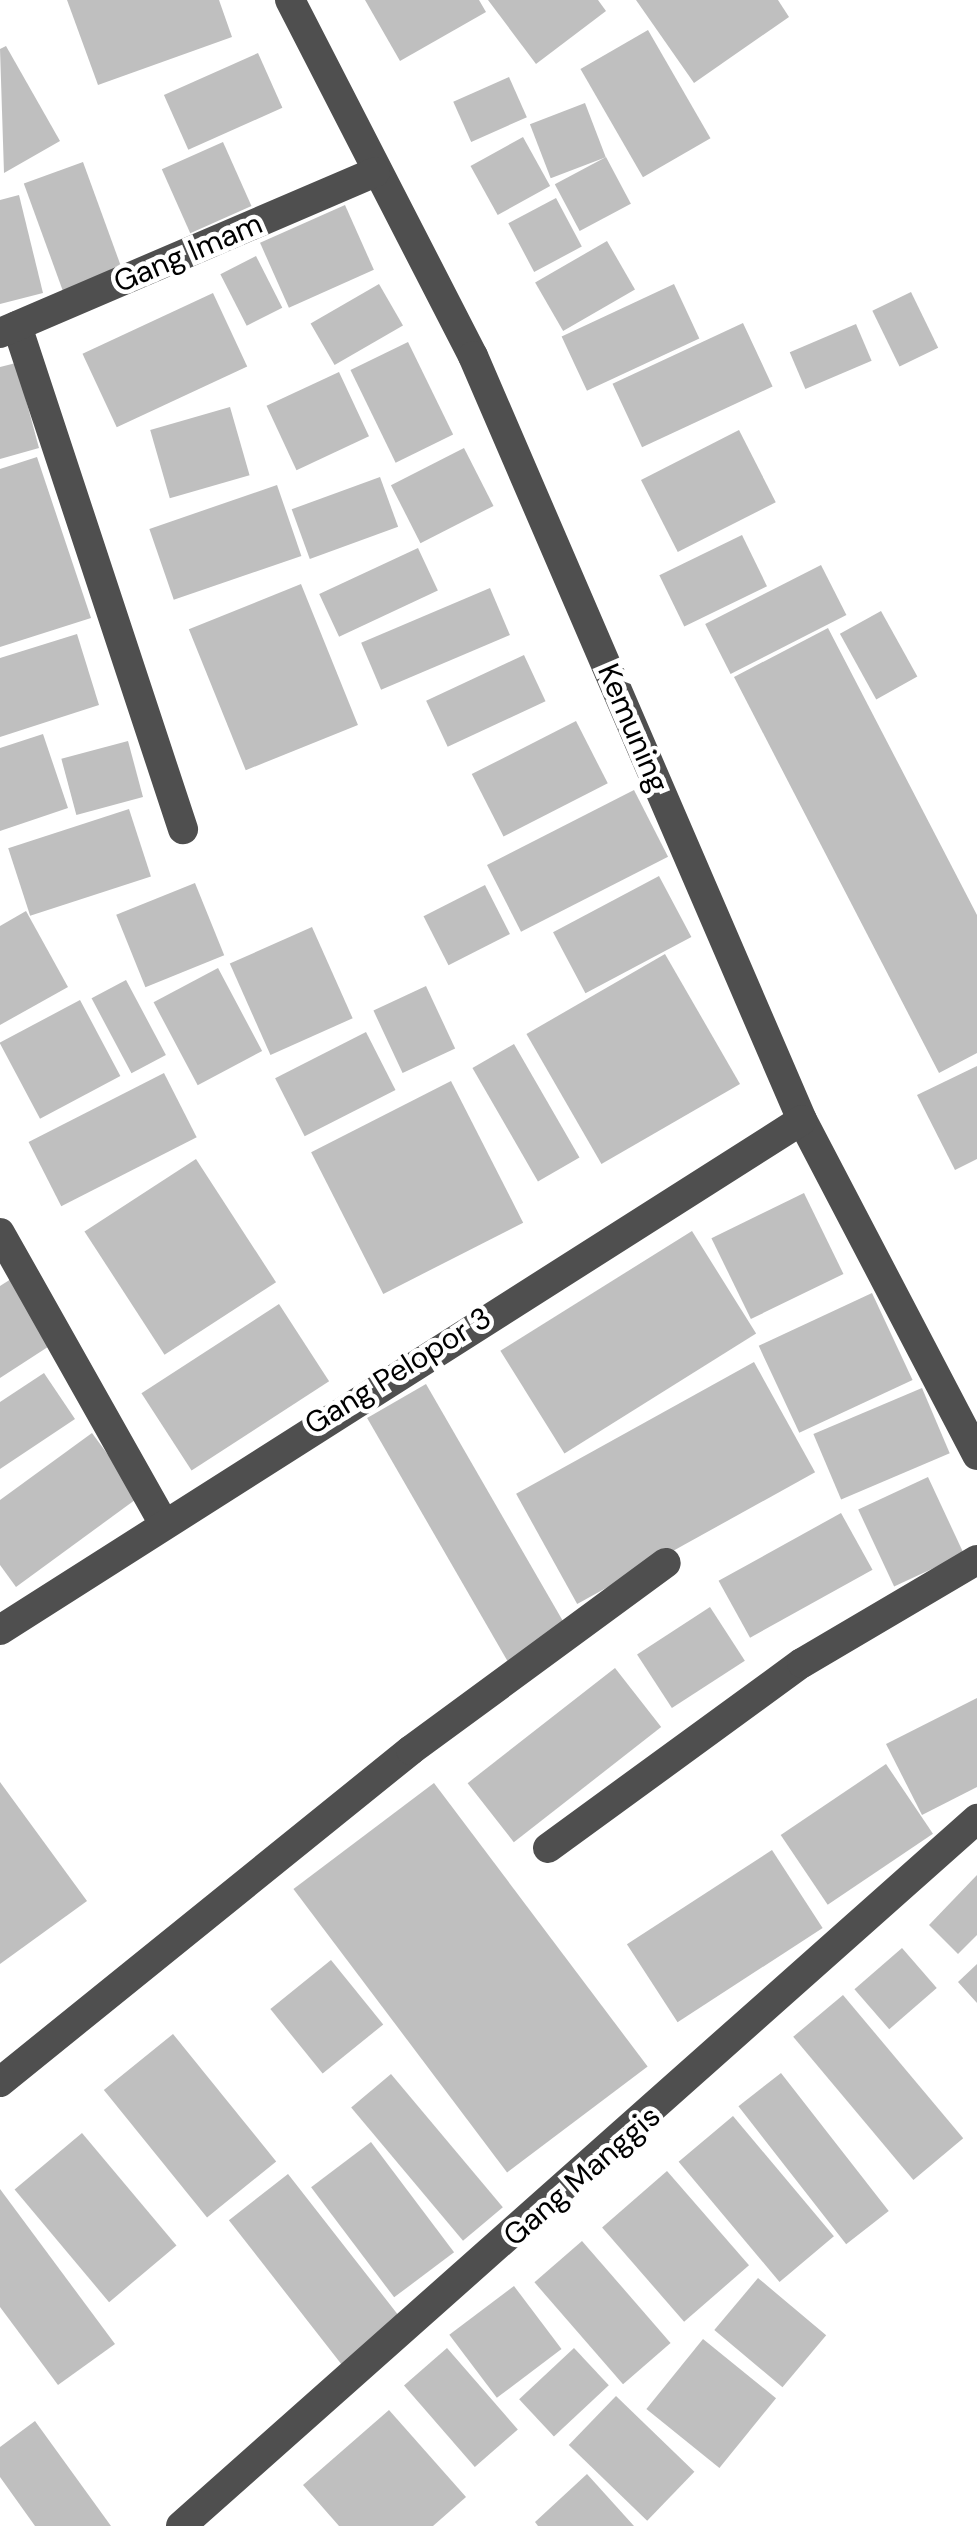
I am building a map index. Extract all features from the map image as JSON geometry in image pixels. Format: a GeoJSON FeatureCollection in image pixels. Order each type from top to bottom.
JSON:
{"type":"FeatureCollection","features":[{"type":"Feature","properties":{"kind":"street","name":"Kemuning"},"geometry":{"type":"LineString","coordinates":[[293,1],[375,172],[473,356],[802,1120],[977,1455]]}},
{"type":"Feature","properties":{"kind":"street","name":"Gang Imam"},"geometry":{"type":"LineString","coordinates":[[9,329],[375,172]]}},
{"type":"Feature","properties":{"kind":"street"},"geometry":{"type":"LineString","coordinates":[[9,329],[183,830]]}},
{"type":"Feature","properties":{"kind":"street","name":"Gang Pelopor 3"},"geometry":{"type":"LineString","coordinates":[[0,1630],[161,1519],[802,1120]]}},
{"type":"Feature","properties":{"kind":"street"},"geometry":{"type":"LineString","coordinates":[[0,1233],[161,1519]]}},
{"type":"Feature","properties":{"kind":"street"},"geometry":{"type":"LineString","coordinates":[[548,1848],[802,1663],[977,1560]]}},
{"type":"Feature","properties":{"kind":"street"},"geometry":{"type":"LineString","coordinates":[[0,2082],[411,1750],[666,1563]]}},
{"type":"Feature","properties":{"kind":"street","name":"Gang Manggis"},"geometry":{"type":"LineString","coordinates":[[181,2526],[977,1819]]}},
{"type":"Feature","properties":{"kind":"building"},"geometry":{"type":"Polygon","coordinates":[[[67,0],[219,0],[232,37],[98,85],[67,0]]]}},
{"type":"Feature","properties":{"kind":"building"},"geometry":{"type":"Polygon","coordinates":[[[365,0],[479,0],[486,12],[400,61],[365,0]]]}},
{"type":"Feature","properties":{"kind":"building"},"geometry":{"type":"Polygon","coordinates":[[[488,0],[598,0],[606,11],[536,64],[488,0]]]}},
{"type":"Feature","properties":{"kind":"building"},"geometry":{"type":"Polygon","coordinates":[[[636,0],[778,0],[789,17],[694,83],[636,0]]]}},
{"type":"Feature","properties":{"kind":"building"},"geometry":{"type":"Polygon","coordinates":[[[648,30],[710,138],[643,177],[580,69],[648,30]]]}},
{"type":"Feature","properties":{"kind":"building"},"geometry":{"type":"Polygon","coordinates":[[[6,46],[60,141],[4,173],[0,49],[6,46]]]}},
{"type":"Feature","properties":{"kind":"building"},"geometry":{"type":"Polygon","coordinates":[[[258,53],[282,108],[188,150],[164,95],[258,53]]]}},
{"type":"Feature","properties":{"kind":"building"},"geometry":{"type":"Polygon","coordinates":[[[509,77],[527,117],[471,142],[453,102],[509,77]]]}},
{"type":"Feature","properties":{"kind":"building"},"geometry":{"type":"Polygon","coordinates":[[[585,103],[606,157],[551,178],[530,124],[585,103]]]}},
{"type":"Feature","properties":{"kind":"building"},"geometry":{"type":"Polygon","coordinates":[[[523,137],[550,186],[498,215],[471,166],[523,137]]]}},
{"type":"Feature","properties":{"kind":"building"},"geometry":{"type":"Polygon","coordinates":[[[223,142],[251,206],[190,233],[162,169],[223,142]]]}},
{"type":"Feature","properties":{"kind":"building"},"geometry":{"type":"Polygon","coordinates":[[[606,157],[631,204],[580,231],[555,184],[606,157]]]}},
{"type":"Feature","properties":{"kind":"building"},"geometry":{"type":"Polygon","coordinates":[[[83,162],[123,272],[64,293],[24,184],[83,162]]]}},
{"type":"Feature","properties":{"kind":"building"},"geometry":{"type":"Polygon","coordinates":[[[19,195],[43,293],[0,304],[0,200],[19,195]]]}},
{"type":"Feature","properties":{"kind":"building"},"geometry":{"type":"Polygon","coordinates":[[[556,198],[582,247],[534,272],[508,223],[556,198]]]}},
{"type":"Feature","properties":{"kind":"building"},"geometry":{"type":"Polygon","coordinates":[[[345,205],[374,270],[289,308],[260,243],[345,205]]]}},
{"type":"Feature","properties":{"kind":"building"},"geometry":{"type":"Polygon","coordinates":[[[607,241],[635,289],[563,331],[535,282],[607,241]]]}},
{"type":"Feature","properties":{"kind":"building"},"geometry":{"type":"Polygon","coordinates":[[[256,256],[282,308],[247,326],[220,274],[256,256]]]}},
{"type":"Feature","properties":{"kind":"building"},"geometry":{"type":"Polygon","coordinates":[[[379,284],[403,326],[335,365],[311,324],[379,284]]]}},
{"type":"Feature","properties":{"kind":"building"},"geometry":{"type":"Polygon","coordinates":[[[674,284],[699,338],[587,391],[562,336],[674,284]]]}},
{"type":"Feature","properties":{"kind":"building"},"geometry":{"type":"Polygon","coordinates":[[[911,292],[938,348],[900,367],[872,311],[911,292]]]}},
{"type":"Feature","properties":{"kind":"building"},"geometry":{"type":"Polygon","coordinates":[[[213,293],[247,366],[117,427],[82,354],[213,293]]]}},
{"type":"Feature","properties":{"kind":"building"},"geometry":{"type":"Polygon","coordinates":[[[743,323],[773,386],[642,447],[612,384],[743,323]]]}},
{"type":"Feature","properties":{"kind":"building"},"geometry":{"type":"Polygon","coordinates":[[[856,324],[872,361],[805,389],[790,352],[856,324]]]}},
{"type":"Feature","properties":{"kind":"building"},"geometry":{"type":"Polygon","coordinates":[[[408,342],[453,435],[396,463],[350,370],[408,342]]]}},
{"type":"Feature","properties":{"kind":"building"},"geometry":{"type":"Polygon","coordinates":[[[16,363],[39,448],[0,459],[0,367],[16,363]]]}},
{"type":"Feature","properties":{"kind":"building"},"geometry":{"type":"Polygon","coordinates":[[[339,372],[369,436],[297,470],[266,406],[339,372]]]}},
{"type":"Feature","properties":{"kind":"building"},"geometry":{"type":"Polygon","coordinates":[[[230,407],[250,475],[170,498],[150,430],[230,407]]]}},
{"type":"Feature","properties":{"kind":"building"},"geometry":{"type":"Polygon","coordinates":[[[739,430],[776,502],[678,552],[641,480],[739,430]]]}},
{"type":"Feature","properties":{"kind":"building"},"geometry":{"type":"Polygon","coordinates":[[[464,448],[494,506],[420,543],[391,485],[464,448]]]}},
{"type":"Feature","properties":{"kind":"building"},"geometry":{"type":"Polygon","coordinates":[[[37,457],[91,618],[0,647],[0,469],[37,457]]]}},
{"type":"Feature","properties":{"kind":"building"},"geometry":{"type":"Polygon","coordinates":[[[380,477],[398,527],[310,559],[292,509],[380,477]]]}},
{"type":"Feature","properties":{"kind":"building"},"geometry":{"type":"Polygon","coordinates":[[[277,485],[301,556],[174,600],[149,529],[277,485]]]}},
{"type":"Feature","properties":{"kind":"building"},"geometry":{"type":"Polygon","coordinates":[[[742,535],[767,586],[684,627],[659,575],[742,535]]]}},
{"type":"Feature","properties":{"kind":"building"},"geometry":{"type":"Polygon","coordinates":[[[418,548],[438,591],[339,637],[319,594],[418,548]]]}},
{"type":"Feature","properties":{"kind":"building"},"geometry":{"type":"Polygon","coordinates":[[[821,565],[846,615],[731,674],[705,624],[821,565]]]}},
{"type":"Feature","properties":{"kind":"building"},"geometry":{"type":"Polygon","coordinates":[[[301,584],[358,725],[246,770],[189,629],[301,584]]]}},
{"type":"Feature","properties":{"kind":"building"},"geometry":{"type":"Polygon","coordinates":[[[490,588],[510,635],[381,690],[361,643],[490,588]]]}},
{"type":"Feature","properties":{"kind":"building"},"geometry":{"type":"Polygon","coordinates":[[[881,611],[917,677],[876,699],[840,634],[881,611]]]}},
{"type":"Feature","properties":{"kind":"building"},"geometry":{"type":"Polygon","coordinates":[[[828,628],[977,915],[977,1053],[939,1073],[734,677],[828,628]]]}},
{"type":"Feature","properties":{"kind":"building"},"geometry":{"type":"Polygon","coordinates":[[[77,634],[99,705],[0,737],[0,658],[77,634]]]}},
{"type":"Feature","properties":{"kind":"building"},"geometry":{"type":"Polygon","coordinates":[[[524,655],[546,701],[448,747],[426,701],[524,655]]]}},
{"type":"Feature","properties":{"kind":"building"},"geometry":{"type":"Polygon","coordinates":[[[576,721],[608,783],[504,836],[472,774],[576,721]]]}},
{"type":"Feature","properties":{"kind":"building"},"geometry":{"type":"Polygon","coordinates":[[[43,734],[68,808],[0,831],[0,748],[43,734]]]}},
{"type":"Feature","properties":{"kind":"building"},"geometry":{"type":"Polygon","coordinates":[[[128,741],[143,797],[76,815],[61,759],[128,741]]]}},
{"type":"Feature","properties":{"kind":"building"},"geometry":{"type":"Polygon","coordinates":[[[634,790],[668,857],[521,932],[487,865],[634,790]]]}},
{"type":"Feature","properties":{"kind":"building"},"geometry":{"type":"Polygon","coordinates":[[[129,809],[151,877],[30,916],[8,848],[129,809]]]}},
{"type":"Feature","properties":{"kind":"building"},"geometry":{"type":"Polygon","coordinates":[[[659,876],[691,937],[585,993],[553,932],[659,876]]]}},
{"type":"Feature","properties":{"kind":"building"},"geometry":{"type":"Polygon","coordinates":[[[195,883],[224,955],[145,987],[116,915],[195,883]]]}},
{"type":"Feature","properties":{"kind":"building"},"geometry":{"type":"Polygon","coordinates":[[[485,885],[510,934],[448,965],[424,916],[485,885]]]}},
{"type":"Feature","properties":{"kind":"building"},"geometry":{"type":"Polygon","coordinates":[[[26,911],[68,987],[0,1025],[0,926],[26,911]]]}},
{"type":"Feature","properties":{"kind":"building"},"geometry":{"type":"Polygon","coordinates":[[[312,927],[353,1018],[270,1055],[230,964],[312,927]]]}},
{"type":"Feature","properties":{"kind":"building"},"geometry":{"type":"Polygon","coordinates":[[[665,954],[740,1084],[601,1164],[526,1034],[665,954]]]}},
{"type":"Feature","properties":{"kind":"building"},"geometry":{"type":"Polygon","coordinates":[[[218,968],[262,1051],[198,1085],[154,1002],[218,968]]]}},
{"type":"Feature","properties":{"kind":"building"},"geometry":{"type":"Polygon","coordinates":[[[126,980],[166,1055],[131,1073],[92,998],[126,980]]]}},
{"type":"Feature","properties":{"kind":"building"},"geometry":{"type":"Polygon","coordinates":[[[426,986],[455,1049],[403,1073],[373,1011],[426,986]]]}},
{"type":"Feature","properties":{"kind":"building"},"geometry":{"type":"Polygon","coordinates":[[[80,1000],[120,1076],[40,1119],[0,1043],[80,1000]]]}},
{"type":"Feature","properties":{"kind":"building"},"geometry":{"type":"Polygon","coordinates":[[[366,1032],[396,1090],[305,1136],[275,1078],[366,1032]]]}},
{"type":"Feature","properties":{"kind":"building"},"geometry":{"type":"Polygon","coordinates":[[[514,1044],[580,1157],[538,1181],[472,1068],[514,1044]]]}},
{"type":"Feature","properties":{"kind":"building"},"geometry":{"type":"Polygon","coordinates":[[[977,1066],[977,1159],[955,1170],[917,1095],[977,1066]]]}},
{"type":"Feature","properties":{"kind":"building"},"geometry":{"type":"Polygon","coordinates":[[[164,1073],[197,1137],[61,1206],[29,1142],[164,1073]]]}},
{"type":"Feature","properties":{"kind":"building"},"geometry":{"type":"Polygon","coordinates":[[[451,1081],[523,1223],[383,1294],[311,1152],[451,1081]]]}},
{"type":"Feature","properties":{"kind":"building"},"geometry":{"type":"Polygon","coordinates":[[[196,1159],[276,1282],[165,1355],[84,1231],[196,1159]]]}},
{"type":"Feature","properties":{"kind":"building"},"geometry":{"type":"Polygon","coordinates":[[[804,1193],[843,1274],[751,1319],[711,1238],[804,1193]]]}},
{"type":"Feature","properties":{"kind":"building"},"geometry":{"type":"Polygon","coordinates":[[[692,1231],[756,1334],[564,1453],[500,1351],[692,1231]]]}},
{"type":"Feature","properties":{"kind":"building"},"geometry":{"type":"Polygon","coordinates":[[[11,1279],[54,1343],[0,1378],[0,1286],[11,1279]]]}},
{"type":"Feature","properties":{"kind":"building"},"geometry":{"type":"Polygon","coordinates":[[[872,1293],[913,1380],[799,1433],[759,1346],[872,1293]]]}},
{"type":"Feature","properties":{"kind":"building"},"geometry":{"type":"Polygon","coordinates":[[[279,1304],[329,1381],[192,1470],[141,1393],[279,1304]]]}},
{"type":"Feature","properties":{"kind":"building"},"geometry":{"type":"Polygon","coordinates":[[[754,1362],[815,1472],[577,1604],[516,1494],[754,1362]]]}},
{"type":"Feature","properties":{"kind":"building"},"geometry":{"type":"Polygon","coordinates":[[[44,1373],[75,1419],[0,1469],[0,1402],[44,1373]]]}},
{"type":"Feature","properties":{"kind":"building"},"geometry":{"type":"Polygon","coordinates":[[[426,1384],[566,1627],[508,1661],[367,1418],[426,1384]]]}},
{"type":"Feature","properties":{"kind":"building"},"geometry":{"type":"Polygon","coordinates":[[[922,1388],[950,1453],[841,1499],[813,1434],[922,1388]]]}},
{"type":"Feature","properties":{"kind":"building"},"geometry":{"type":"Polygon","coordinates":[[[92,1433],[139,1497],[16,1587],[0,1565],[0,1500],[92,1433]]]}},
{"type":"Feature","properties":{"kind":"building"},"geometry":{"type":"Polygon","coordinates":[[[928,1477],[964,1554],[894,1587],[858,1510],[928,1477]]]}},
{"type":"Feature","properties":{"kind":"building"},"geometry":{"type":"Polygon","coordinates":[[[841,1513],[873,1570],[750,1638],[719,1581],[841,1513]]]}},
{"type":"Feature","properties":{"kind":"building"},"geometry":{"type":"Polygon","coordinates":[[[710,1607],[745,1661],[672,1708],[637,1654],[710,1607]]]}},
{"type":"Feature","properties":{"kind":"building"},"geometry":{"type":"Polygon","coordinates":[[[615,1668],[661,1727],[514,1842],[468,1783],[615,1668]]]}},
{"type":"Feature","properties":{"kind":"building"},"geometry":{"type":"Polygon","coordinates":[[[977,1698],[977,1787],[922,1815],[886,1744],[977,1698]]]}},
{"type":"Feature","properties":{"kind":"building"},"geometry":{"type":"Polygon","coordinates":[[[886,1764],[933,1834],[828,1905],[781,1835],[886,1764]]]}},
{"type":"Feature","properties":{"kind":"building"},"geometry":{"type":"Polygon","coordinates":[[[0,1782],[87,1901],[0,1964],[0,1782]]]}},
{"type":"Feature","properties":{"kind":"building"},"geometry":{"type":"Polygon","coordinates":[[[434,1783],[648,2067],[507,2172],[293,1889],[434,1783]]]}},
{"type":"Feature","properties":{"kind":"building"},"geometry":{"type":"Polygon","coordinates":[[[772,1850],[823,1928],[678,2022],[627,1944],[772,1850]]]}},
{"type":"Feature","properties":{"kind":"building"},"geometry":{"type":"Polygon","coordinates":[[[977,1875],[977,1935],[958,1954],[929,1925],[977,1875]]]}},
{"type":"Feature","properties":{"kind":"building"},"geometry":{"type":"Polygon","coordinates":[[[902,1948],[937,1988],[889,2029],[854,1989],[902,1948]]]}},
{"type":"Feature","properties":{"kind":"building"},"geometry":{"type":"Polygon","coordinates":[[[331,1960],[383,2025],[323,2074],[270,2009],[331,1960]]]}},
{"type":"Feature","properties":{"kind":"building"},"geometry":{"type":"Polygon","coordinates":[[[977,1964],[977,2003],[958,1982],[977,1964]]]}},
{"type":"Feature","properties":{"kind":"building"},"geometry":{"type":"Polygon","coordinates":[[[843,1995],[963,2138],[913,2180],[793,2037],[843,1995]]]}},
{"type":"Feature","properties":{"kind":"building"},"geometry":{"type":"Polygon","coordinates":[[[173,2034],[276,2161],[207,2217],[104,2090],[173,2034]]]}},
{"type":"Feature","properties":{"kind":"building"},"geometry":{"type":"Polygon","coordinates":[[[781,2073],[889,2211],[846,2244],[738,2106],[781,2073]]]}},
{"type":"Feature","properties":{"kind":"building"},"geometry":{"type":"Polygon","coordinates":[[[391,2074],[503,2207],[463,2241],[351,2107],[391,2074]]]}},
{"type":"Feature","properties":{"kind":"building"},"geometry":{"type":"Polygon","coordinates":[[[733,2116],[834,2236],[780,2282],[679,2162],[733,2116]]]}},
{"type":"Feature","properties":{"kind":"building"},"geometry":{"type":"Polygon","coordinates":[[[82,2133],[176,2246],[109,2302],[15,2190],[82,2133]]]}},
{"type":"Feature","properties":{"kind":"building"},"geometry":{"type":"Polygon","coordinates":[[[371,2142],[454,2252],[394,2297],[311,2187],[371,2142]]]}},
{"type":"Feature","properties":{"kind":"building"},"geometry":{"type":"Polygon","coordinates":[[[667,2171],[749,2265],[684,2322],[602,2227],[667,2171]]]}},
{"type":"Feature","properties":{"kind":"building"},"geometry":{"type":"Polygon","coordinates":[[[288,2174],[402,2320],[343,2366],[229,2220],[288,2174]]]}},
{"type":"Feature","properties":{"kind":"building"},"geometry":{"type":"Polygon","coordinates":[[[0,2189],[115,2344],[58,2385],[0,2307],[0,2189]]]}},
{"type":"Feature","properties":{"kind":"building"},"geometry":{"type":"Polygon","coordinates":[[[582,2241],[671,2343],[623,2384],[534,2282],[582,2241]]]}},
{"type":"Feature","properties":{"kind":"building"},"geometry":{"type":"Polygon","coordinates":[[[758,2278],[826,2335],[782,2387],[714,2330],[758,2278]]]}},
{"type":"Feature","properties":{"kind":"building"},"geometry":{"type":"Polygon","coordinates":[[[514,2286],[562,2349],[497,2398],[449,2335],[514,2286]]]}},
{"type":"Feature","properties":{"kind":"building"},"geometry":{"type":"Polygon","coordinates":[[[703,2339],[776,2398],[719,2468],[646,2409],[703,2339]]]}},
{"type":"Feature","properties":{"kind":"building"},"geometry":{"type":"Polygon","coordinates":[[[447,2348],[518,2430],[475,2467],[404,2385],[447,2348]]]}},
{"type":"Feature","properties":{"kind":"building"},"geometry":{"type":"Polygon","coordinates":[[[574,2348],[609,2385],[554,2436],[519,2399],[574,2348]]]}},
{"type":"Feature","properties":{"kind":"building"},"geometry":{"type":"Polygon","coordinates":[[[616,2396],[694,2472],[647,2521],[569,2445],[616,2396]]]}},
{"type":"Feature","properties":{"kind":"building"},"geometry":{"type":"Polygon","coordinates":[[[389,2410],[466,2497],[433,2526],[339,2526],[303,2485],[389,2410]]]}},
{"type":"Feature","properties":{"kind":"building"},"geometry":{"type":"Polygon","coordinates":[[[35,2421],[111,2526],[35,2526],[0,2477],[0,2447],[35,2421]]]}},
{"type":"Feature","properties":{"kind":"building"},"geometry":{"type":"Polygon","coordinates":[[[587,2474],[634,2526],[538,2526],[535,2522],[587,2474]]]}}]}
